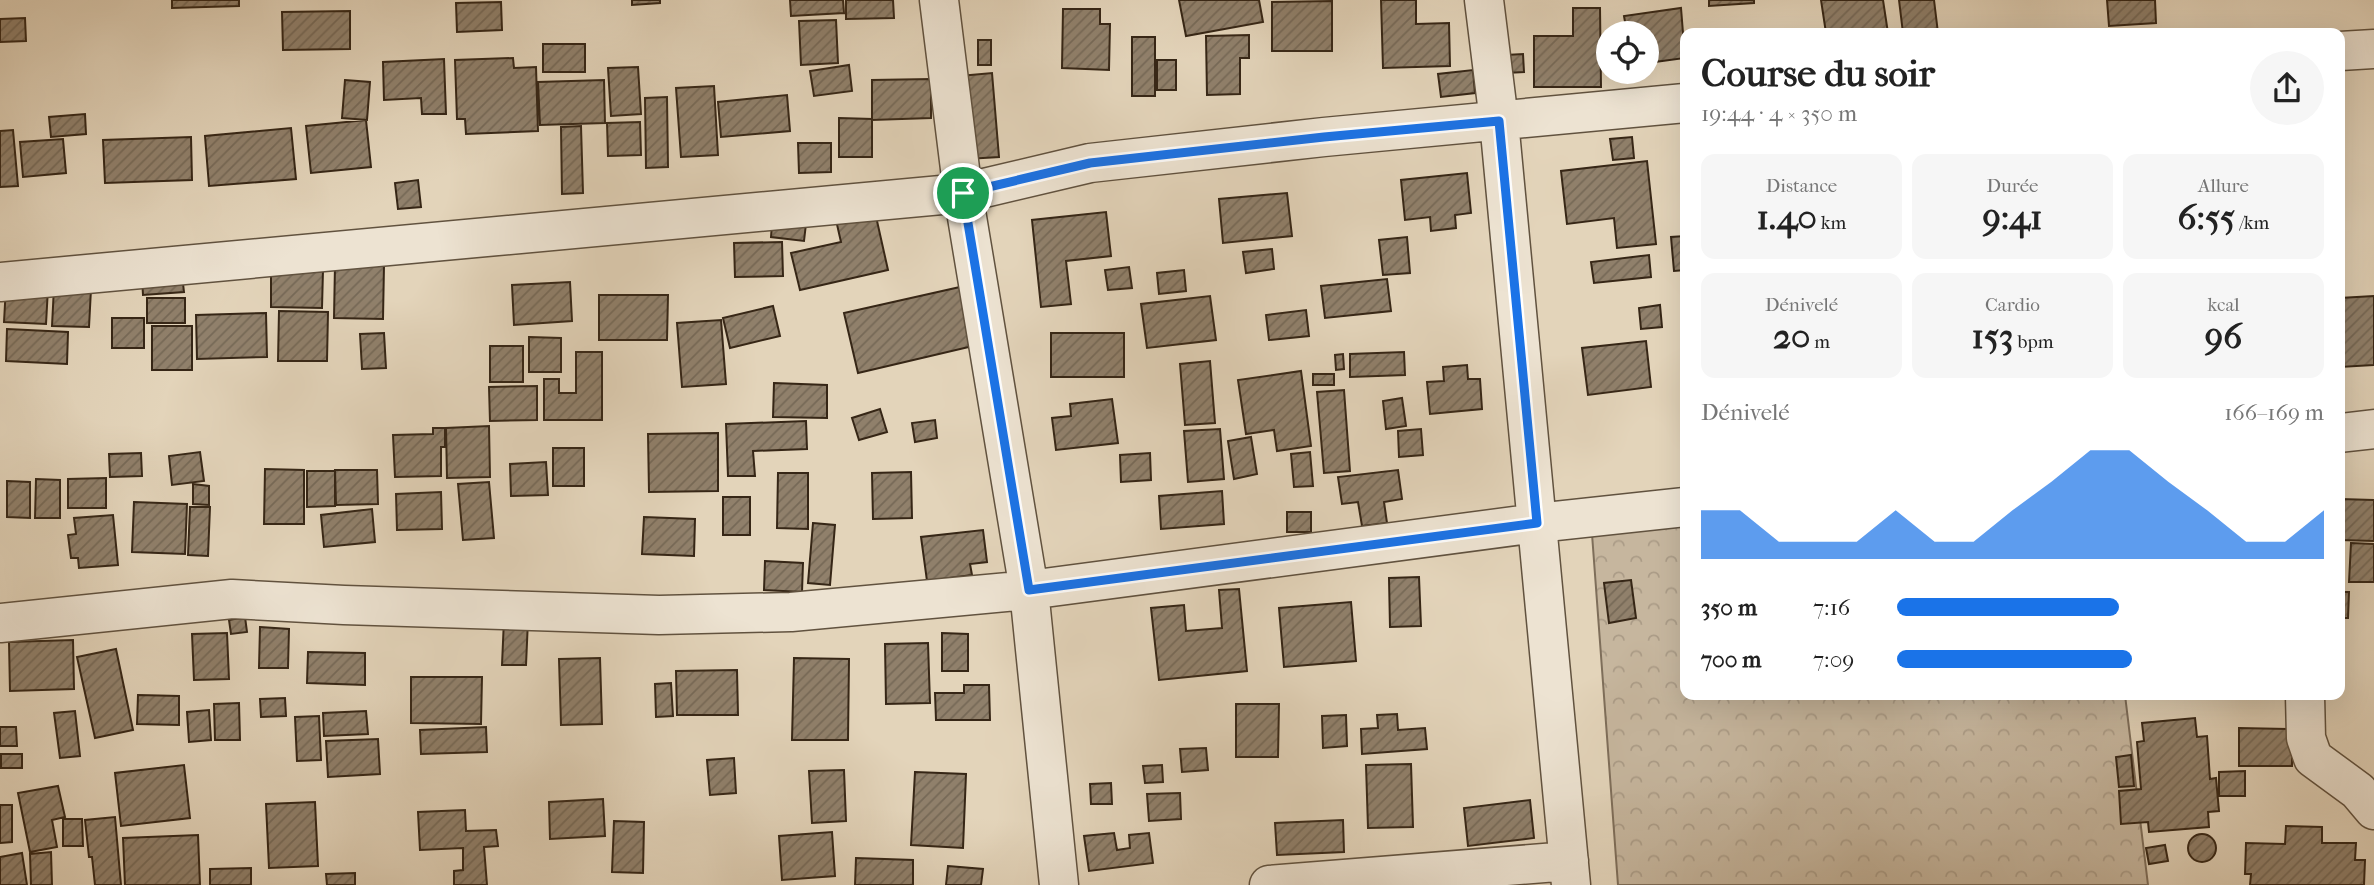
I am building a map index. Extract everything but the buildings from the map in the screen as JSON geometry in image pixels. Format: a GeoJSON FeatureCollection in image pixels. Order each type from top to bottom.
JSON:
{"type":"FeatureCollection","features":[{"type":"Feature","properties":{"kind":"street"},"geometry":{"type":"LineString","coordinates":[[939,0],[963,193],[1029,590],[1059,885]]}},
{"type":"Feature","properties":{"kind":"street"},"geometry":{"type":"LineString","coordinates":[[1269,885],[1570,873],[1499,121],[1484,0]]}},
{"type":"Feature","properties":{"kind":"street"},"geometry":{"type":"LineString","coordinates":[[2345,51],[2374,49]]}},
{"type":"Feature","properties":{"kind":"street"},"geometry":{"type":"LineString","coordinates":[[0,282],[963,193],[1090,163],[1324,137],[1680,103]]}},
{"type":"Feature","properties":{"kind":"street"},"geometry":{"type":"LineString","coordinates":[[2345,432],[2374,429]]}},
{"type":"Feature","properties":{"kind":"street"},"geometry":{"type":"LineString","coordinates":[[0,623],[232,599],[659,615],[791,612],[1029,590],[1537,523],[1680,508]]}},
{"type":"Feature","properties":{"kind":"street"},"geometry":{"type":"LineString","coordinates":[[2305,700],[2306,738],[2313,758],[2358,791],[2374,810]]}},
{"type":"Feature","properties":{"kind":"green space"},"geometry":{"type":"Polygon","coordinates":[[[1680,525],[1680,700],[2126,700],[2148,885],[1618,885],[1592,534],[1680,525]]]}},
{"type":"Feature","properties":{"kind":"route"},"geometry":{"type":"LineString","coordinates":[[1499,121],[1537,523],[1029,590],[963,193],[1090,163],[1499,121]]}}]}
